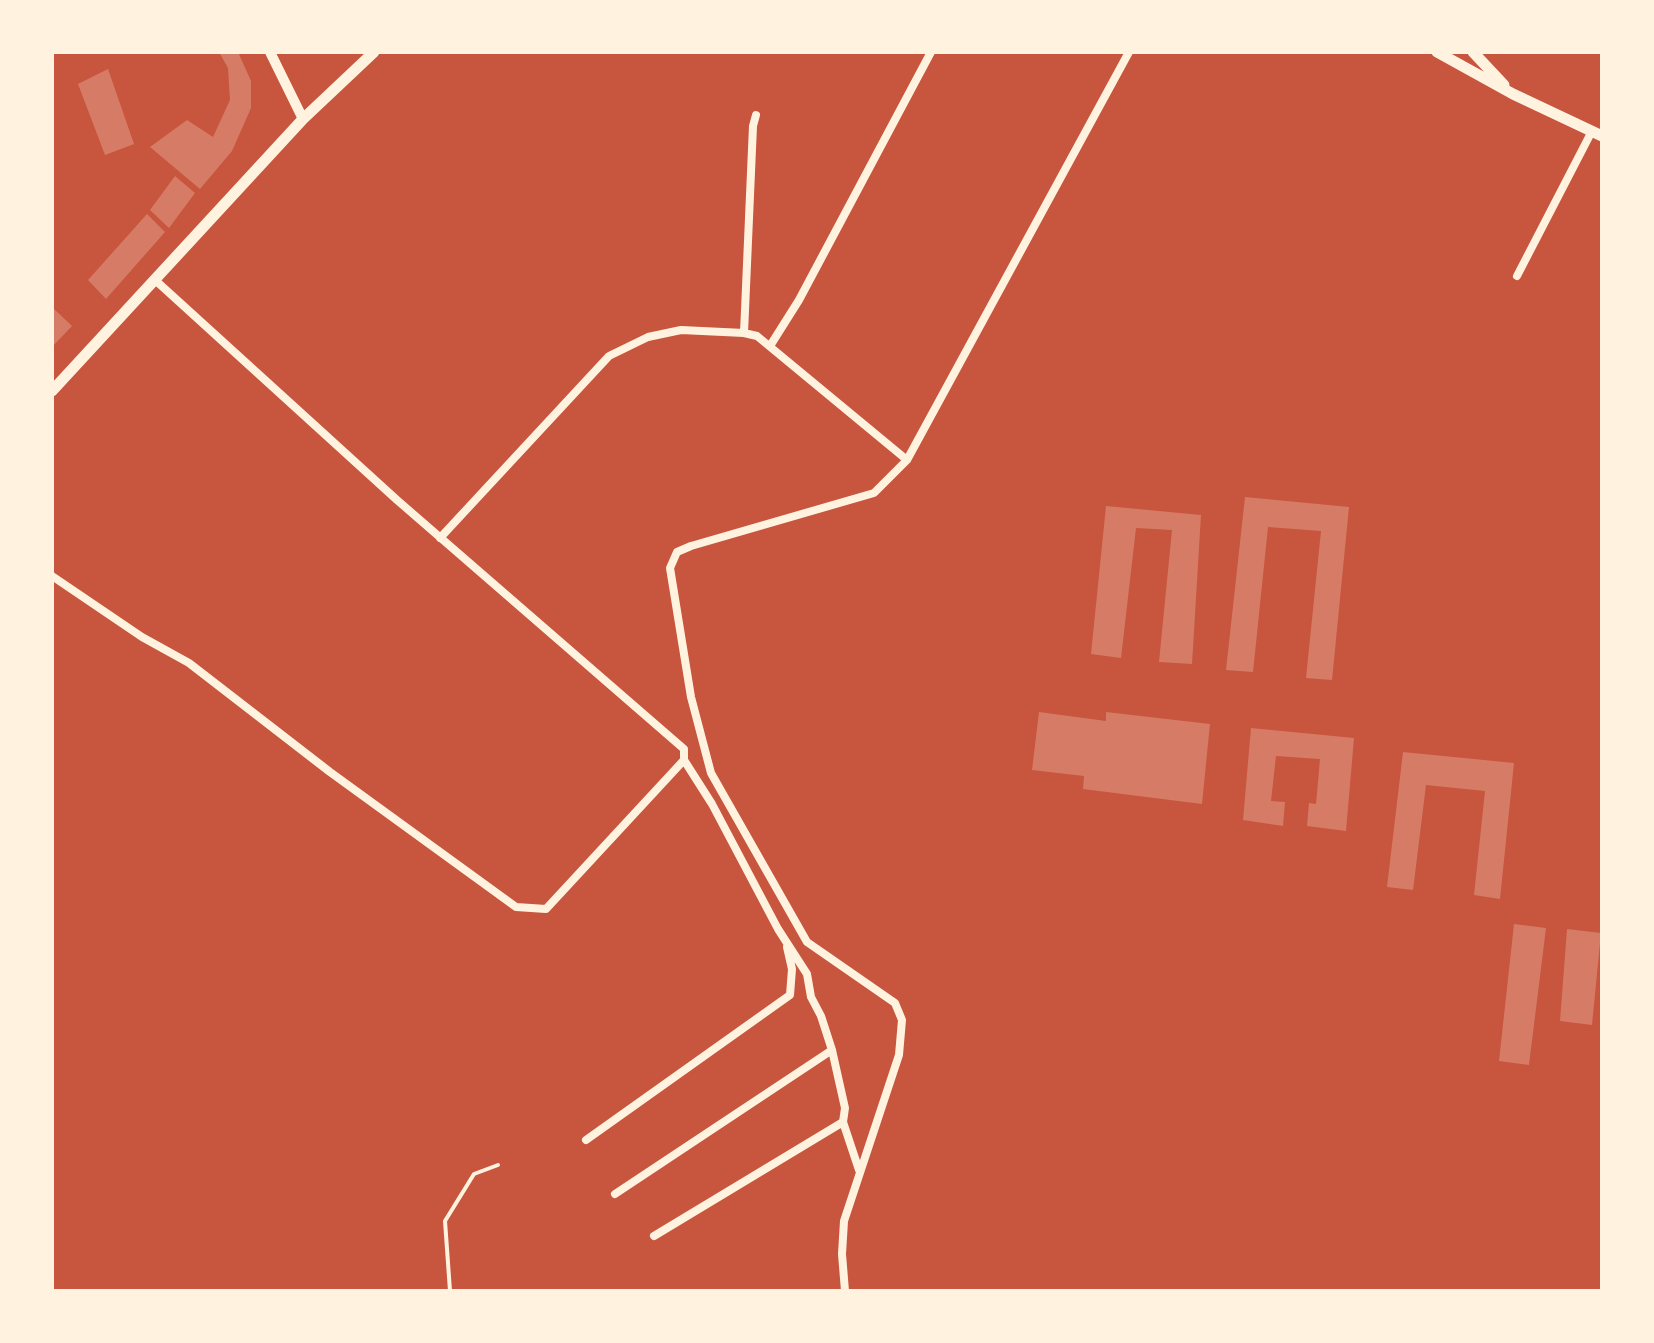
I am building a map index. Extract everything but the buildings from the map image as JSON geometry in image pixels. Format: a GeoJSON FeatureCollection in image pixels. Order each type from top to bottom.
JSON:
{"type":"FeatureCollection","features":[{"type":"Feature","properties":{"kind":"main road"},"geometry":{"type":"LineString","coordinates":[[52,391],[303,119],[374,52]]}},
{"type":"Feature","properties":{"kind":"main road"},"geometry":{"type":"LineString","coordinates":[[1437,52],[1513,94],[1597,133]]}},
{"type":"Feature","properties":{"kind":"main road"},"geometry":{"type":"LineString","coordinates":[[1473,52],[1513,94]]}},
{"type":"Feature","properties":{"kind":"street"},"geometry":{"type":"LineString","coordinates":[[270,52],[303,119]]}},
{"type":"Feature","properties":{"kind":"street"},"geometry":{"type":"LineString","coordinates":[[770,346],[799,300],[931,52]]}},
{"type":"Feature","properties":{"kind":"street"},"geometry":{"type":"LineString","coordinates":[[845,1291],[844,1221],[899,1055],[902,1020],[895,1003],[807,942],[711,773],[691,697],[670,568],[677,552],[691,546],[874,493],[907,460],[1129,52]]}},
{"type":"Feature","properties":{"kind":"street"},"geometry":{"type":"LineString","coordinates":[[744,333],[756,115]]}},
{"type":"Feature","properties":{"kind":"street"},"geometry":{"type":"LineString","coordinates":[[1517,276],[1597,133]]}},
{"type":"Feature","properties":{"kind":"street"},"geometry":{"type":"LineString","coordinates":[[154,279],[440,538],[684,749],[684,760],[807,974],[811,997],[832,1050],[845,1108],[843,1122],[859,1170]]}},
{"type":"Feature","properties":{"kind":"street"},"geometry":{"type":"LineString","coordinates":[[440,538],[609,356],[648,337],[681,330],[757,336],[907,460]]}},
{"type":"Feature","properties":{"kind":"street"},"geometry":{"type":"LineString","coordinates":[[52,576],[142,637],[189,663],[330,772],[516,907],[546,909],[684,760]]}},
{"type":"Feature","properties":{"kind":"street"},"geometry":{"type":"LineString","coordinates":[[586,1140],[790,995],[792,969],[786,941]]}},
{"type":"Feature","properties":{"kind":"street"},"geometry":{"type":"LineString","coordinates":[[615,1194],[832,1050]]}},
{"type":"Feature","properties":{"kind":"street"},"geometry":{"type":"LineString","coordinates":[[654,1236],[843,1122]]}},
{"type":"Feature","properties":{"kind":"lane"},"geometry":{"type":"LineString","coordinates":[[450,1291],[445,1221],[474,1174],[498,1165]]}}]}
